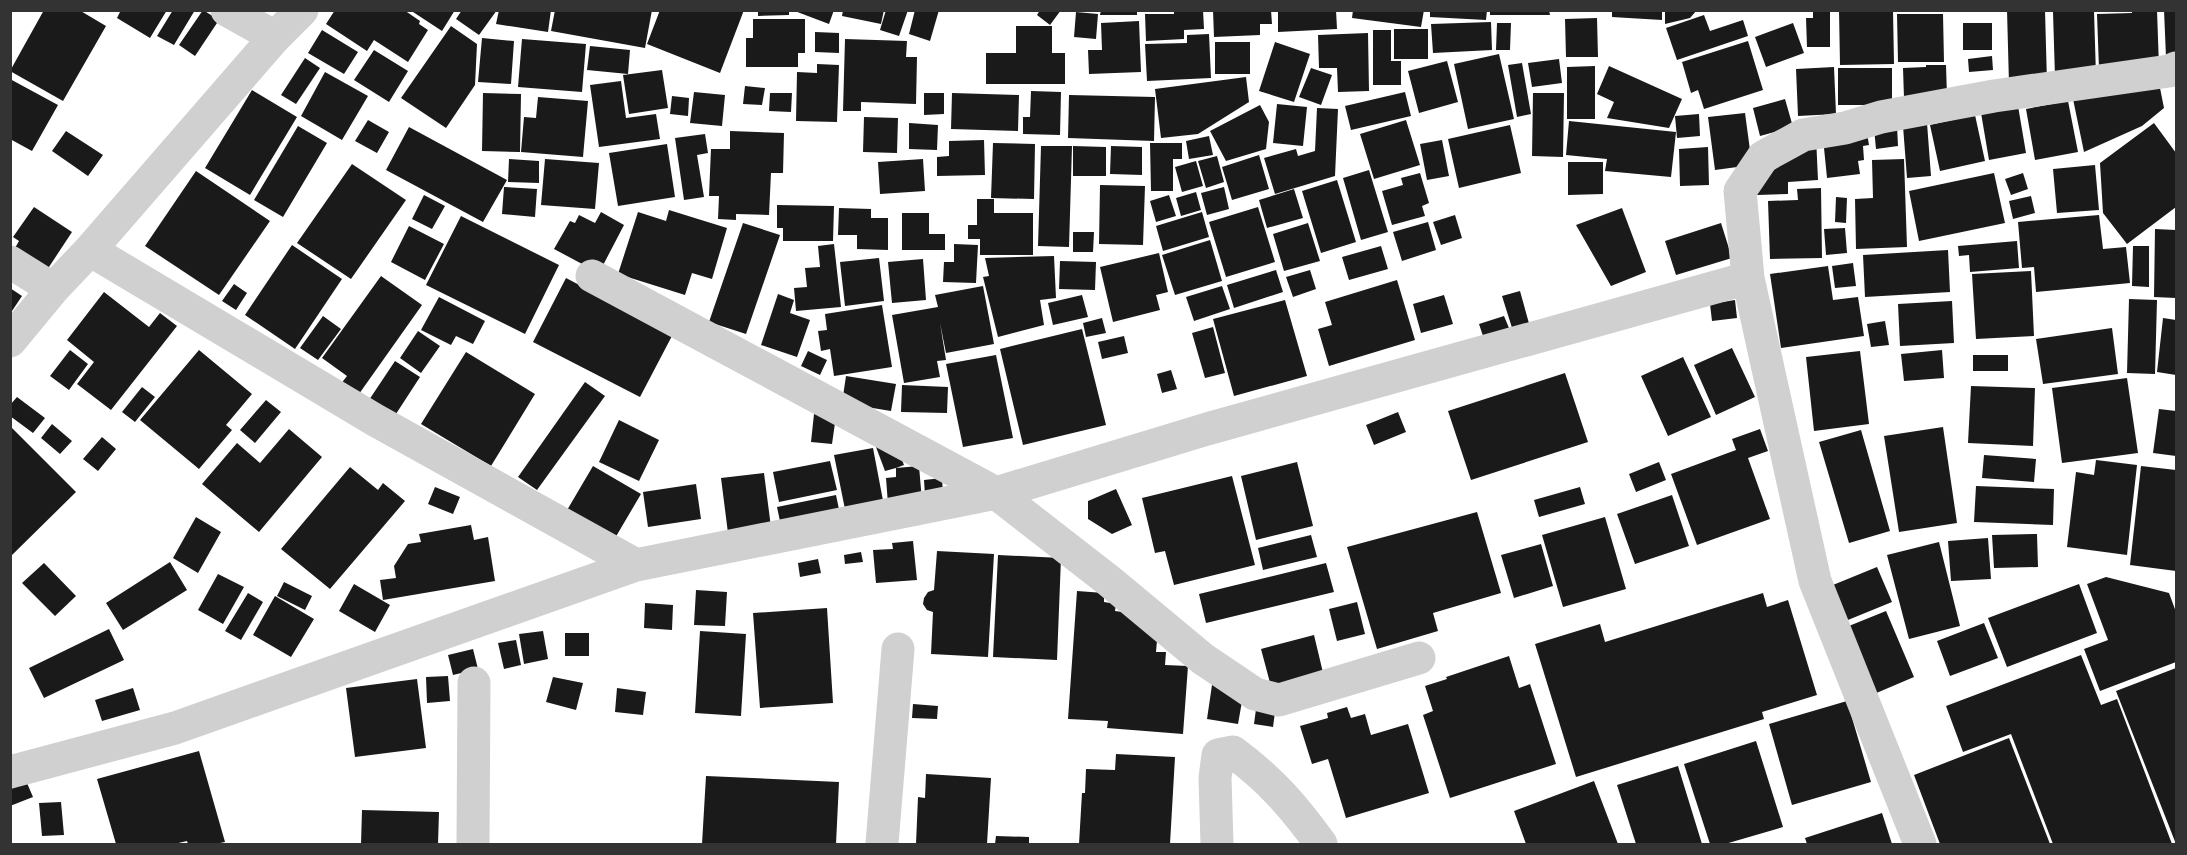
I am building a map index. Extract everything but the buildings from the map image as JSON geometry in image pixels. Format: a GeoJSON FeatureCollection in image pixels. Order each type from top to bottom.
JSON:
{"type":"FeatureCollection","features":[{"type":"Feature","properties":{"kind":"street"},"geometry":{"type":"LineString","coordinates":[[227,10],[275,37]]}},
{"type":"Feature","properties":{"kind":"street"},"geometry":{"type":"LineString","coordinates":[[10,341],[275,37],[302,10]]}},
{"type":"Feature","properties":{"kind":"street"},"geometry":{"type":"LineString","coordinates":[[1920,844],[1815,582],[1748,278],[1740,191],[1763,157],[1803,135],[1845,128],[1881,117],[1994,96],[2174,78]]}},
{"type":"Feature","properties":{"kind":"street"},"geometry":{"type":"LineString","coordinates":[[90,250],[375,420],[636,565]]}},
{"type":"Feature","properties":{"kind":"street"},"geometry":{"type":"LineString","coordinates":[[10,262],[53,289]]}},
{"type":"Feature","properties":{"kind":"street"},"geometry":{"type":"LineString","coordinates":[[592,276],[996,493],[1203,659],[1255,694],[1279,700],[1419,658]]}},
{"type":"Feature","properties":{"kind":"street"},"geometry":{"type":"LineString","coordinates":[[10,772],[175,728],[636,565],[996,493],[1207,429],[1748,278]]}},
{"type":"Feature","properties":{"kind":"street"},"geometry":{"type":"LineString","coordinates":[[882,844],[898,649]]}},
{"type":"Feature","properties":{"kind":"street"},"geometry":{"type":"LineString","coordinates":[[473,844],[474,683]]}},
{"type":"Feature","properties":{"kind":"street"},"geometry":{"type":"LineString","coordinates":[[1217,844],[1215,778],[1218,755],[1233,752],[1261,772],[1281,793],[1321,844]]}}]}
